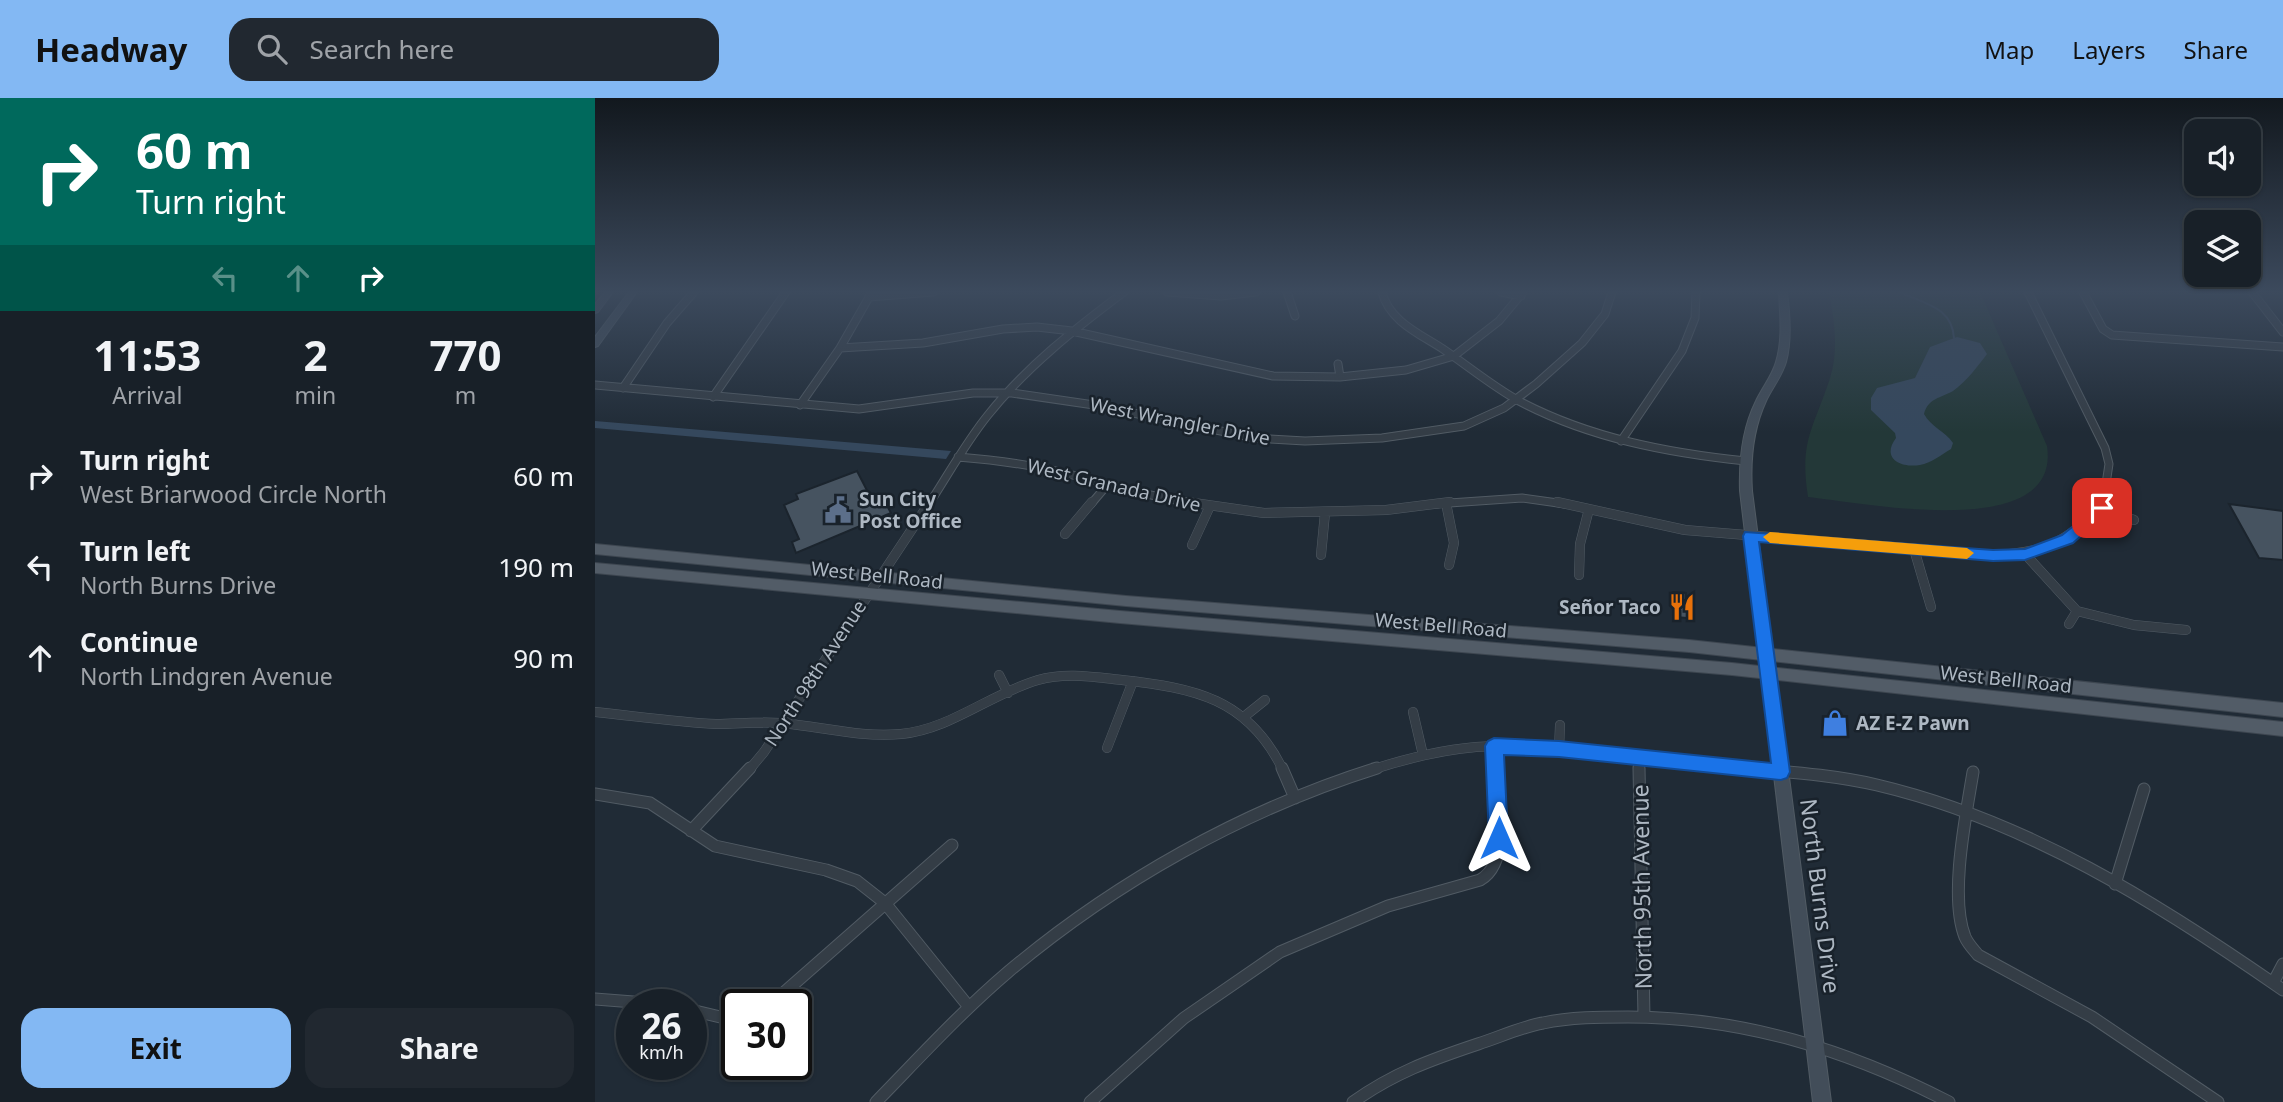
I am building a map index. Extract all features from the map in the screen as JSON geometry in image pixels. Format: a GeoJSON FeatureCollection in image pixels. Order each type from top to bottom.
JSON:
{"type":"FeatureCollection","features":[{"type":"Feature","properties":{"kind":"main road","name":"West Bell Road"},"geometry":{"type":"LineString","coordinates":[[595,550],[878,578],[1766,654],[2283,709]]}},
{"type":"Feature","properties":{"kind":"main road","name":"West Bell Road"},"geometry":{"type":"LineString","coordinates":[[595,568],[1768,673],[2283,729]]}},
{"type":"Feature","properties":{"kind":"street"},"geometry":{"type":"LineString","coordinates":[[623,388],[656,339]]}},
{"type":"Feature","properties":{"kind":"street"},"geometry":{"type":"LineString","coordinates":[[713,397],[753,339]]}},
{"type":"Feature","properties":{"kind":"street"},"geometry":{"type":"LineString","coordinates":[[800,405],[845,339]]}},
{"type":"Feature","properties":{"kind":"street"},"geometry":{"type":"LineString","coordinates":[[840,348],[923,343],[947,339]]}},
{"type":"Feature","properties":{"kind":"street","name":"North 98th Avenue"},"geometry":{"type":"LineString","coordinates":[[691,831],[722,801],[764,751],[958,457],[1008,392],[1064,339]]}},
{"type":"Feature","properties":{"kind":"street"},"geometry":{"type":"LineString","coordinates":[[1107,339],[1273,376],[1340,377],[1406,370],[1454,356],[1476,339]]}},
{"type":"Feature","properties":{"kind":"street"},"geometry":{"type":"LineString","coordinates":[[1429,339],[1518,401],[1573,426],[1621,441],[1680,454],[1746,461]]}},
{"type":"Feature","properties":{"kind":"street","name":"West Wrangler Drive"},"geometry":{"type":"LineString","coordinates":[[595,385],[859,409],[963,392],[1008,392],[1109,406],[1232,435],[1276,440],[1385,439],[1467,425],[1518,401],[1585,339]]}},
{"type":"Feature","properties":{"kind":"street"},"geometry":{"type":"LineString","coordinates":[[1621,441],[1682,351],[1687,339]]}},
{"type":"Feature","properties":{"kind":"street","name":"North Burns Drive"},"geometry":{"type":"LineString","coordinates":[[1785,339],[1780,364],[1757,409],[1746,461],[1745,491],[1822,1102]]}},
{"type":"Feature","properties":{"kind":"street"},"geometry":{"type":"LineString","coordinates":[[2051,339],[2105,448],[2109,464],[2102,508],[2134,520]]}},
{"type":"Feature","properties":{"kind":"street"},"geometry":{"type":"LineString","coordinates":[[2182,339],[2283,347]]}},
{"type":"Feature","properties":{"kind":"street"},"geometry":{"type":"LineString","coordinates":[[1338,364],[1340,377]]}},
{"type":"Feature","properties":{"kind":"street"},"geometry":{"type":"LineString","coordinates":[[920,401],[920,412]]}},
{"type":"Feature","properties":{"kind":"street","name":"West Granada Drive"},"geometry":{"type":"LineString","coordinates":[[958,457],[1005,461],[1062,472],[1162,499],[1264,513],[1386,510],[1522,498],[1589,509],[1685,530],[1993,555],[2025,554],[2067,539],[2102,508]]}},
{"type":"Feature","properties":{"kind":"street"},"geometry":{"type":"LineString","coordinates":[[1065,534],[1108,484]]}},
{"type":"Feature","properties":{"kind":"street"},"geometry":{"type":"LineString","coordinates":[[1522,498],[1523,488]]}},
{"type":"Feature","properties":{"kind":"street"},"geometry":{"type":"LineString","coordinates":[[1446,503],[1454,542],[1449,565]]}},
{"type":"Feature","properties":{"kind":"street"},"geometry":{"type":"LineString","coordinates":[[1192,545],[1210,506]]}},
{"type":"Feature","properties":{"kind":"street"},"geometry":{"type":"LineString","coordinates":[[1579,575],[1580,544],[1589,509]]}},
{"type":"Feature","properties":{"kind":"street"},"geometry":{"type":"LineString","coordinates":[[1321,555],[1325,513]]}},
{"type":"Feature","properties":{"kind":"street"},"geometry":{"type":"LineString","coordinates":[[1915,550],[1931,607]]}},
{"type":"Feature","properties":{"kind":"street"},"geometry":{"type":"LineString","coordinates":[[2025,554],[2077,611],[2134,625],[2186,631]]}},
{"type":"Feature","properties":{"kind":"street"},"geometry":{"type":"LineString","coordinates":[[2069,624],[2077,611]]}},
{"type":"Feature","properties":{"kind":"street"},"geometry":{"type":"LineString","coordinates":[[999,675],[1008,693]]}},
{"type":"Feature","properties":{"kind":"street"},"geometry":{"type":"LineString","coordinates":[[595,712],[709,724],[782,723],[882,734],[915,733],[950,721],[1038,680],[1060,676],[1133,681],[1198,691],[1219,699],[1245,716],[1276,752],[1295,798]]}},
{"type":"Feature","properties":{"kind":"street"},"geometry":{"type":"LineString","coordinates":[[1107,748],[1133,681]]}},
{"type":"Feature","properties":{"kind":"street"},"geometry":{"type":"LineString","coordinates":[[1245,716],[1265,700]]}},
{"type":"Feature","properties":{"kind":"street"},"geometry":{"type":"LineString","coordinates":[[1413,712],[1423,755]]}},
{"type":"Feature","properties":{"kind":"street"},"geometry":{"type":"LineString","coordinates":[[1559,749],[1560,725]]}},
{"type":"Feature","properties":{"kind":"street"},"geometry":{"type":"LineString","coordinates":[[1090,1102],[1184,1018],[1280,952],[1388,906],[1480,880],[1492,873],[1497,860],[1499,838],[1494,746]]}},
{"type":"Feature","properties":{"kind":"street"},"geometry":{"type":"LineString","coordinates":[[876,1102],[969,1007],[1045,943],[1129,884],[1219,832],[1364,771],[1423,755],[1494,746],[1639,757],[1878,785],[1967,813],[2044,847],[2192,929],[2278,987],[2283,964]]}},
{"type":"Feature","properties":{"kind":"street","name":"North 95th Avenue"},"geometry":{"type":"LineString","coordinates":[[1639,757],[1644,1017]]}},
{"type":"Feature","properties":{"kind":"street"},"geometry":{"type":"LineString","coordinates":[[1973,772],[1960,901],[1966,938],[1978,955],[2092,1017],[2218,1102]]}},
{"type":"Feature","properties":{"kind":"street"},"geometry":{"type":"LineString","coordinates":[[2115,884],[2144,789]]}},
{"type":"Feature","properties":{"kind":"street"},"geometry":{"type":"LineString","coordinates":[[595,794],[650,803],[706,842],[725,849],[837,873],[857,881],[885,903],[969,1007]]}},
{"type":"Feature","properties":{"kind":"street"},"geometry":{"type":"LineString","coordinates":[[788,989],[952,845]]}},
{"type":"Feature","properties":{"kind":"street"},"geometry":{"type":"LineString","coordinates":[[595,999],[616,1001]]}},
{"type":"Feature","properties":{"kind":"street"},"geometry":{"type":"LineString","coordinates":[[1353,1102],[1385,1080],[1463,1049],[1552,1021],[1644,1017],[1735,1023],[1816,1045],[1878,1067],[1949,1102]]}},
{"type":"Feature","properties":{"kind":"green space"},"geometry":{"type":"Polygon","coordinates":[[[1835,339],[2000,339],[2047,446],[2043,477],[2023,496],[1992,507],[1910,509],[1808,497],[1805,461],[1807,447],[1833,368],[1835,339]]]}},
{"type":"Feature","properties":{"kind":"water"},"geometry":{"type":"Polygon","coordinates":[[[1952,339],[1964,339],[1980,343],[1987,354],[1963,383],[1932,402],[1924,414],[1953,443],[1951,449],[1924,464],[1906,465],[1892,456],[1895,433],[1871,410],[1871,398],[1877,388],[1915,378],[1930,347],[1952,339]]]}},
{"type":"Feature","properties":{"kind":"water"},"geometry":{"type":"Polygon","coordinates":[[[595,421],[951,451],[946,459],[595,428],[595,421]]]}},
{"type":"Feature","properties":{"kind":"building","name":"Sun City Post Office"},"geometry":{"type":"Polygon","coordinates":[[[857,471],[875,506],[885,502],[891,513],[796,553],[792,542],[799,539],[784,505],[798,499],[796,494],[857,471]]]}},
{"type":"Feature","properties":{"kind":"building"},"geometry":{"type":"Polygon","coordinates":[[[2229,504],[2283,511],[2283,560],[2259,558],[2229,504]]]}},
{"type":"Feature","properties":{"kind":"building","name":"Señor Taco"},"geometry":{"type":"Polygon","coordinates":[[[1673,592],[1686,593],[1686,602],[1689,602],[1687,618],[1675,617],[1673,592]]]}},
{"type":"Feature","properties":{"kind":"slow traffic"},"geometry":{"type":"LineString","coordinates":[[1770,537],[1967,553]]}},
{"type":"Feature","properties":{"kind":"place","name":"Sun City Post Office"},"geometry":{"type":"Point","coordinates":[838,510]}},
{"type":"Feature","properties":{"kind":"place","name":"Señor Taco"},"geometry":{"type":"Point","coordinates":[1682,607]}},
{"type":"Feature","properties":{"kind":"place","name":"AZ E-Z Pawn"},"geometry":{"type":"Point","coordinates":[1835,723]}},
{"type":"Feature","properties":{"kind":"route"},"geometry":{"type":"LineString","coordinates":[[1499,838],[1499,798],[1494,746],[1559,749],[1781,772],[1751,536],[1915,550],[1993,555],[2025,554],[2067,539],[2102,508]]}}]}
